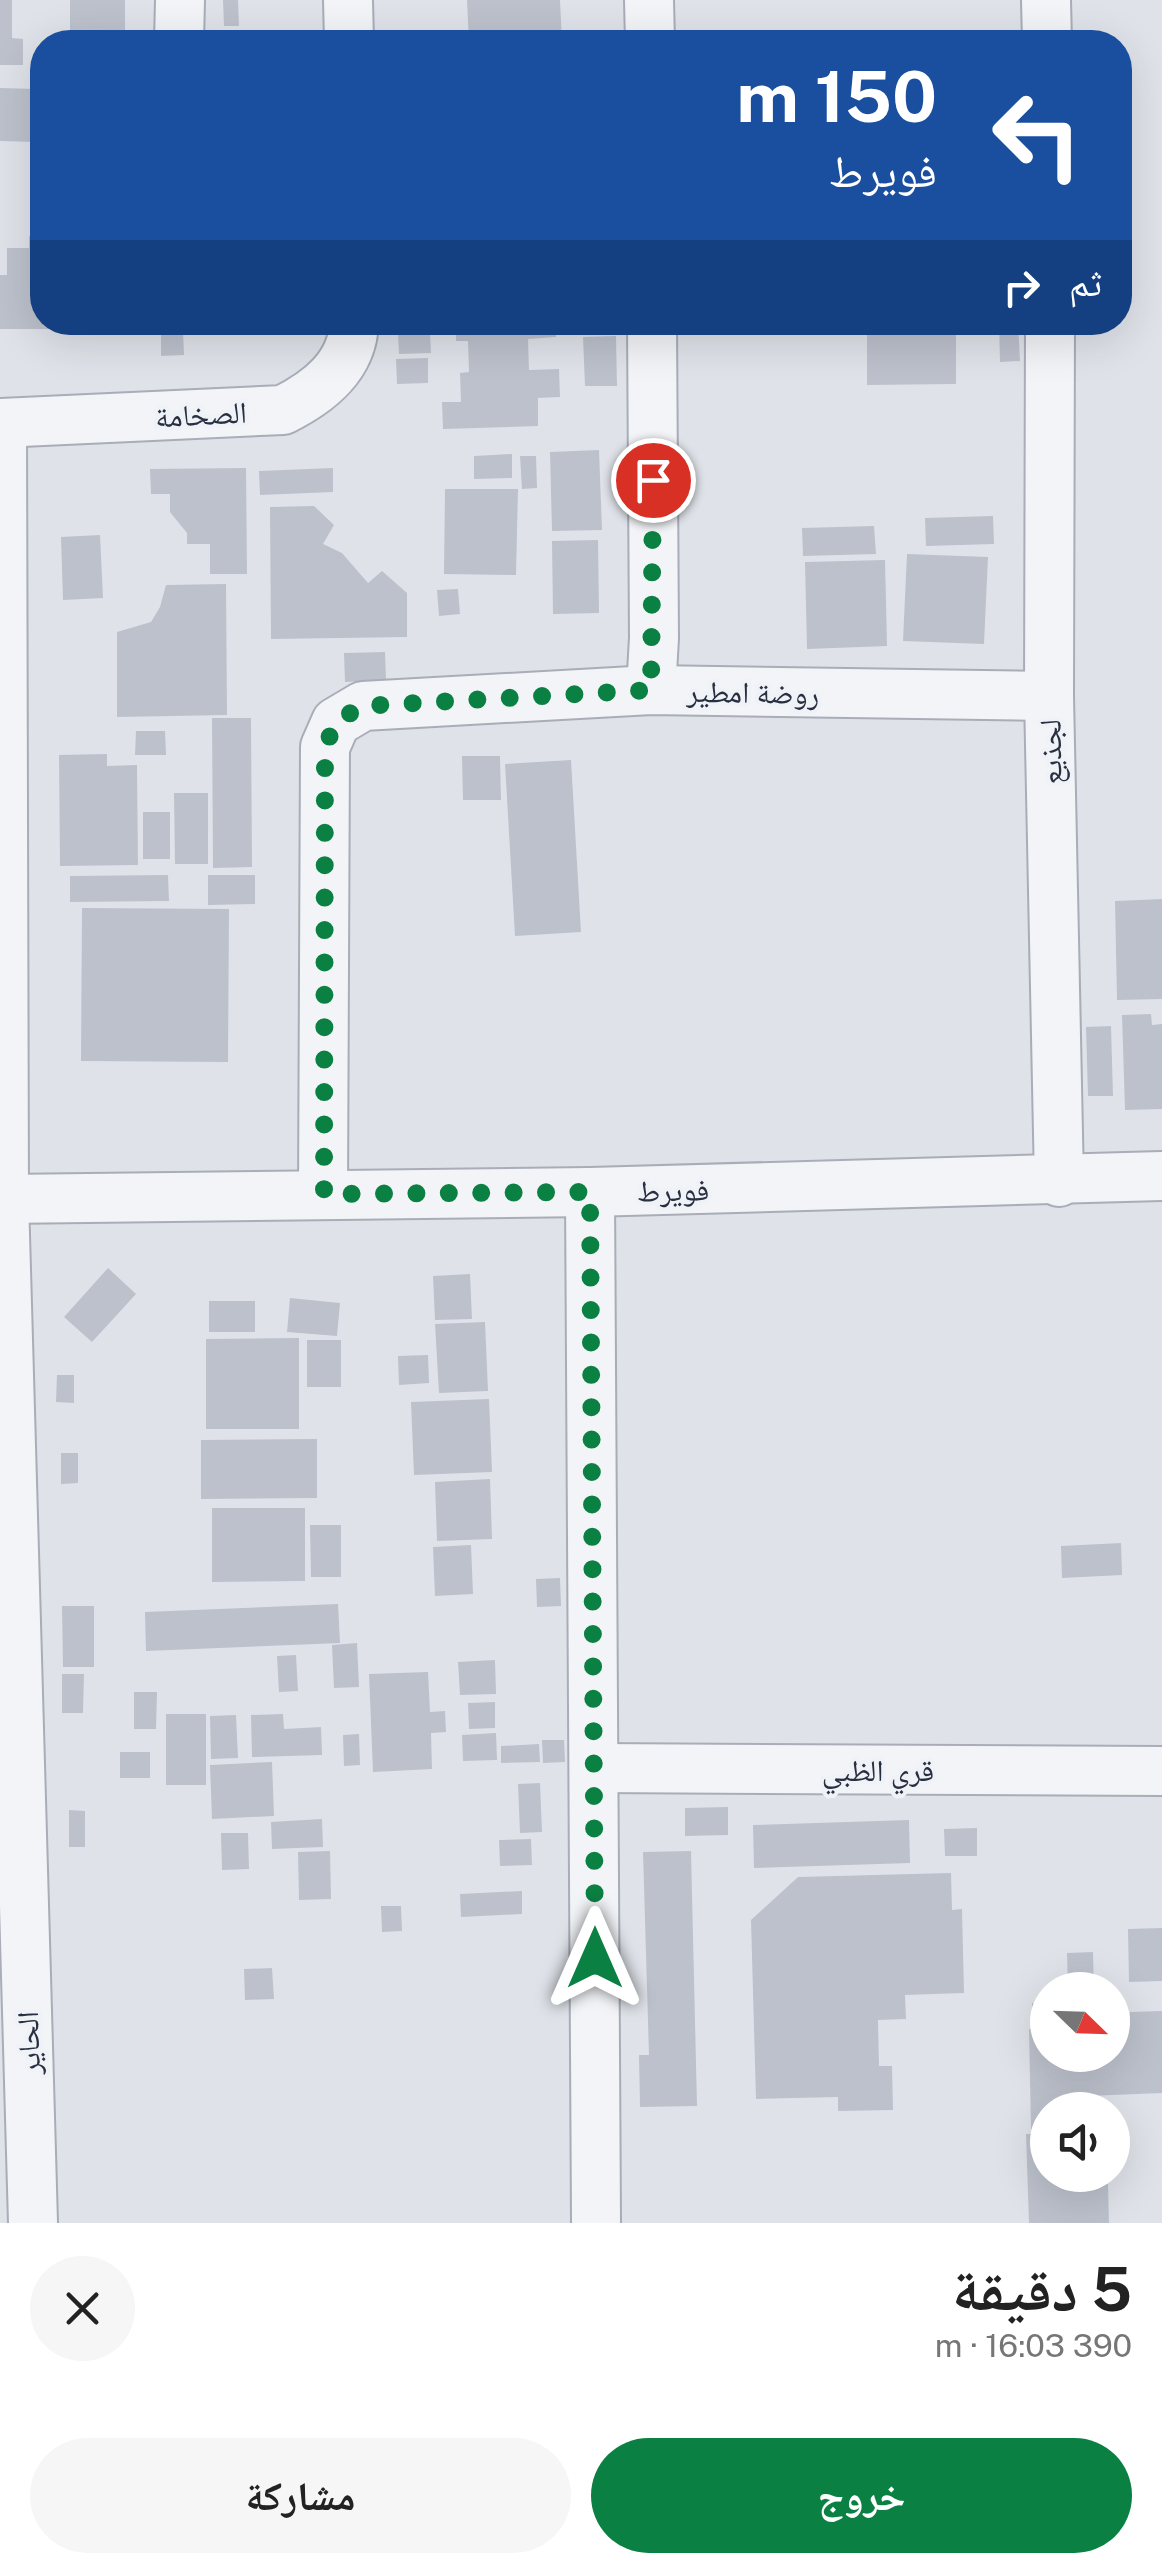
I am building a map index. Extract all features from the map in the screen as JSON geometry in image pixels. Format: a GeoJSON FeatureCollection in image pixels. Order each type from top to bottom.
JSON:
{"type":"FeatureCollection","features":[{"type":"Feature","properties":{"kind":"street"},"geometry":{"type":"LineString","coordinates":[[179,30],[180,0]]}},
{"type":"Feature","properties":{"kind":"street"},"geometry":{"type":"LineString","coordinates":[[348,0],[348,30]]}},
{"type":"Feature","properties":{"kind":"street"},"geometry":{"type":"LineString","coordinates":[[649,0],[650,30]]}},
{"type":"Feature","properties":{"kind":"street"},"geometry":{"type":"LineString","coordinates":[[1046,0],[1047,30]]}},
{"type":"Feature","properties":{"kind":"street","name":"الصخامة"},"geometry":{"type":"LineString","coordinates":[[1,423],[284,410],[328,382],[344,361],[351,335]]}},
{"type":"Feature","properties":{"kind":"street"},"geometry":{"type":"LineString","coordinates":[[651,690],[652,335]]}},
{"type":"Feature","properties":{"kind":"street","name":"لجذيع"},"geometry":{"type":"LineString","coordinates":[[1050,335],[1049,696],[1059,1182]]}},
{"type":"Feature","properties":{"kind":"street","name":"الحاير"},"geometry":{"type":"LineString","coordinates":[[1,423],[6,1502],[33,2223]]}},
{"type":"Feature","properties":{"kind":"street","name":"روضة امطير"},"geometry":{"type":"LineString","coordinates":[[324,1194],[325,747],[336,722],[362,706],[651,690],[1049,696]]}},
{"type":"Feature","properties":{"kind":"street","name":"فويرط"},"geometry":{"type":"LineString","coordinates":[[4,1200],[590,1192],[1059,1182],[1162,1176]]}},
{"type":"Feature","properties":{"kind":"street"},"geometry":{"type":"LineString","coordinates":[[590,1192],[596,2223]]}},
{"type":"Feature","properties":{"kind":"street","name":"قري الظبي"},"geometry":{"type":"LineString","coordinates":[[594,1768],[1162,1771]]}},
{"type":"Feature","properties":{"kind":"building"},"geometry":{"type":"Polygon","coordinates":[[[0,0],[12,0],[12,38],[23,39],[23,65],[0,65],[0,0]]]}},
{"type":"Feature","properties":{"kind":"building"},"geometry":{"type":"Polygon","coordinates":[[[70,0],[125,0],[125,30],[70,30],[70,0]]]}},
{"type":"Feature","properties":{"kind":"building"},"geometry":{"type":"Polygon","coordinates":[[[223,0],[238,0],[239,26],[224,26],[223,0]]]}},
{"type":"Feature","properties":{"kind":"building"},"geometry":{"type":"Polygon","coordinates":[[[467,0],[560,0],[561,30],[468,30],[467,0]]]}},
{"type":"Feature","properties":{"kind":"building"},"geometry":{"type":"Polygon","coordinates":[[[0,88],[30,89],[30,142],[0,141],[0,88]]]}},
{"type":"Feature","properties":{"kind":"building"},"geometry":{"type":"Polygon","coordinates":[[[30,236],[30,329],[0,329],[0,275],[7,275],[7,248],[29,248],[30,236]]]}},
{"type":"Feature","properties":{"kind":"building"},"geometry":{"type":"Polygon","coordinates":[[[161,335],[183,335],[184,355],[161,356],[161,335]]]}},
{"type":"Feature","properties":{"kind":"building"},"geometry":{"type":"Polygon","coordinates":[[[398,335],[430,335],[431,353],[399,354],[398,335]]]}},
{"type":"Feature","properties":{"kind":"building"},"geometry":{"type":"Polygon","coordinates":[[[456,335],[556,335],[528,339],[529,370],[559,369],[560,397],[538,398],[538,426],[443,429],[442,402],[461,402],[460,373],[469,372],[468,341],[456,341],[456,335]]]}},
{"type":"Feature","properties":{"kind":"building"},"geometry":{"type":"Polygon","coordinates":[[[867,335],[956,335],[956,384],[867,385],[867,335]]]}},
{"type":"Feature","properties":{"kind":"building"},"geometry":{"type":"Polygon","coordinates":[[[999,335],[1019,335],[1020,361],[1000,362],[999,335]]]}},
{"type":"Feature","properties":{"kind":"building"},"geometry":{"type":"Polygon","coordinates":[[[616,336],[617,386],[585,386],[583,337],[616,336]]]}},
{"type":"Feature","properties":{"kind":"building"},"geometry":{"type":"Polygon","coordinates":[[[428,358],[428,383],[397,384],[396,359],[428,358]]]}},
{"type":"Feature","properties":{"kind":"building"},"geometry":{"type":"Polygon","coordinates":[[[599,450],[602,530],[552,531],[550,452],[599,450]]]}},
{"type":"Feature","properties":{"kind":"building"},"geometry":{"type":"Polygon","coordinates":[[[512,454],[512,478],[474,479],[474,456],[512,454]]]}},
{"type":"Feature","properties":{"kind":"building"},"geometry":{"type":"Polygon","coordinates":[[[520,456],[536,456],[537,488],[522,489],[520,456]]]}},
{"type":"Feature","properties":{"kind":"building"},"geometry":{"type":"Polygon","coordinates":[[[246,468],[247,574],[210,574],[210,544],[187,544],[187,533],[170,512],[170,494],[151,494],[150,469],[246,468]]]}},
{"type":"Feature","properties":{"kind":"building"},"geometry":{"type":"Polygon","coordinates":[[[333,468],[333,492],[260,495],[259,471],[333,468]]]}},
{"type":"Feature","properties":{"kind":"building"},"geometry":{"type":"Polygon","coordinates":[[[445,489],[518,489],[516,575],[444,574],[445,489]]]}},
{"type":"Feature","properties":{"kind":"building"},"geometry":{"type":"Polygon","coordinates":[[[314,506],[334,525],[323,544],[342,553],[368,583],[382,571],[407,593],[407,637],[271,639],[270,507],[314,506]]]}},
{"type":"Feature","properties":{"kind":"building"},"geometry":{"type":"Polygon","coordinates":[[[993,516],[994,544],[926,546],[925,518],[993,516]]]}},
{"type":"Feature","properties":{"kind":"building"},"geometry":{"type":"Polygon","coordinates":[[[874,526],[876,554],[803,556],[802,528],[874,526]]]}},
{"type":"Feature","properties":{"kind":"building"},"geometry":{"type":"Polygon","coordinates":[[[100,535],[103,598],[63,600],[61,537],[100,535]]]}},
{"type":"Feature","properties":{"kind":"building"},"geometry":{"type":"Polygon","coordinates":[[[598,540],[599,613],[553,614],[552,541],[598,540]]]}},
{"type":"Feature","properties":{"kind":"building"},"geometry":{"type":"Polygon","coordinates":[[[907,554],[988,557],[984,644],[903,641],[907,554]]]}},
{"type":"Feature","properties":{"kind":"building"},"geometry":{"type":"Polygon","coordinates":[[[885,560],[887,646],[807,649],[805,562],[885,560]]]}},
{"type":"Feature","properties":{"kind":"building"},"geometry":{"type":"Polygon","coordinates":[[[226,584],[227,715],[117,717],[117,632],[151,622],[166,585],[226,584]]]}},
{"type":"Feature","properties":{"kind":"building"},"geometry":{"type":"Polygon","coordinates":[[[458,589],[460,614],[439,616],[437,590],[458,589]]]}},
{"type":"Feature","properties":{"kind":"building"},"geometry":{"type":"Polygon","coordinates":[[[385,652],[386,680],[345,682],[344,653],[385,652]]]}},
{"type":"Feature","properties":{"kind":"building"},"geometry":{"type":"Polygon","coordinates":[[[212,718],[251,718],[252,867],[213,868],[212,718]]]}},
{"type":"Feature","properties":{"kind":"building"},"geometry":{"type":"Polygon","coordinates":[[[136,731],[165,731],[166,755],[135,755],[136,731]]]}},
{"type":"Feature","properties":{"kind":"building"},"geometry":{"type":"Polygon","coordinates":[[[107,754],[107,766],[137,765],[138,865],[60,866],[59,755],[107,754]]]}},
{"type":"Feature","properties":{"kind":"building"},"geometry":{"type":"Polygon","coordinates":[[[462,756],[500,756],[501,800],[463,800],[462,756]]]}},
{"type":"Feature","properties":{"kind":"building"},"geometry":{"type":"Polygon","coordinates":[[[571,760],[581,932],[515,936],[505,764],[571,760]]]}},
{"type":"Feature","properties":{"kind":"building"},"geometry":{"type":"Polygon","coordinates":[[[174,793],[208,793],[208,864],[175,864],[174,793]]]}},
{"type":"Feature","properties":{"kind":"building"},"geometry":{"type":"Polygon","coordinates":[[[143,812],[170,812],[170,859],[143,859],[143,812]]]}},
{"type":"Feature","properties":{"kind":"building"},"geometry":{"type":"Polygon","coordinates":[[[168,875],[169,901],[70,902],[70,876],[168,875]]]}},
{"type":"Feature","properties":{"kind":"building"},"geometry":{"type":"Polygon","coordinates":[[[208,875],[255,875],[255,904],[208,905],[208,875]]]}},
{"type":"Feature","properties":{"kind":"building"},"geometry":{"type":"Polygon","coordinates":[[[1162,899],[1162,999],[1117,1000],[1115,901],[1162,899]]]}},
{"type":"Feature","properties":{"kind":"building"},"geometry":{"type":"Polygon","coordinates":[[[82,908],[229,909],[228,1062],[81,1061],[82,908]]]}},
{"type":"Feature","properties":{"kind":"building"},"geometry":{"type":"Polygon","coordinates":[[[1151,1014],[1152,1025],[1162,1024],[1162,1109],[1125,1110],[1122,1015],[1151,1014]]]}},
{"type":"Feature","properties":{"kind":"building"},"geometry":{"type":"Polygon","coordinates":[[[1111,1026],[1113,1096],[1088,1096],[1086,1027],[1111,1026]]]}},
{"type":"Feature","properties":{"kind":"building"},"geometry":{"type":"Polygon","coordinates":[[[108,1268],[136,1294],[92,1342],[64,1317],[108,1268]]]}},
{"type":"Feature","properties":{"kind":"building"},"geometry":{"type":"Polygon","coordinates":[[[470,1274],[472,1319],[435,1320],[433,1276],[470,1274]]]}},
{"type":"Feature","properties":{"kind":"building"},"geometry":{"type":"Polygon","coordinates":[[[290,1298],[340,1303],[337,1336],[287,1332],[290,1298]]]}},
{"type":"Feature","properties":{"kind":"building"},"geometry":{"type":"Polygon","coordinates":[[[209,1301],[255,1301],[255,1332],[209,1332],[209,1301]]]}},
{"type":"Feature","properties":{"kind":"building"},"geometry":{"type":"Polygon","coordinates":[[[485,1322],[488,1391],[439,1393],[435,1324],[485,1322]]]}},
{"type":"Feature","properties":{"kind":"building"},"geometry":{"type":"Polygon","coordinates":[[[299,1338],[299,1429],[206,1429],[206,1339],[299,1338]]]}},
{"type":"Feature","properties":{"kind":"building"},"geometry":{"type":"Polygon","coordinates":[[[307,1340],[341,1340],[341,1387],[307,1387],[307,1340]]]}},
{"type":"Feature","properties":{"kind":"building"},"geometry":{"type":"Polygon","coordinates":[[[428,1355],[429,1383],[399,1385],[398,1356],[428,1355]]]}},
{"type":"Feature","properties":{"kind":"building"},"geometry":{"type":"Polygon","coordinates":[[[57,1375],[74,1375],[74,1403],[56,1402],[57,1375]]]}},
{"type":"Feature","properties":{"kind":"building"},"geometry":{"type":"Polygon","coordinates":[[[489,1399],[492,1472],[414,1475],[411,1402],[489,1399]]]}},
{"type":"Feature","properties":{"kind":"building"},"geometry":{"type":"Polygon","coordinates":[[[317,1439],[317,1498],[201,1499],[201,1440],[317,1439]]]}},
{"type":"Feature","properties":{"kind":"building"},"geometry":{"type":"Polygon","coordinates":[[[61,1453],[78,1453],[78,1483],[61,1484],[61,1453]]]}},
{"type":"Feature","properties":{"kind":"building"},"geometry":{"type":"Polygon","coordinates":[[[490,1479],[492,1539],[437,1541],[435,1482],[490,1479]]]}},
{"type":"Feature","properties":{"kind":"building"},"geometry":{"type":"Polygon","coordinates":[[[212,1508],[305,1508],[305,1581],[212,1582],[212,1508]]]}},
{"type":"Feature","properties":{"kind":"building"},"geometry":{"type":"Polygon","coordinates":[[[310,1525],[341,1525],[341,1577],[311,1577],[310,1525]]]}},
{"type":"Feature","properties":{"kind":"building"},"geometry":{"type":"Polygon","coordinates":[[[1121,1543],[1122,1575],[1062,1578],[1061,1546],[1121,1543]]]}},
{"type":"Feature","properties":{"kind":"building"},"geometry":{"type":"Polygon","coordinates":[[[471,1545],[473,1594],[435,1596],[433,1547],[471,1545]]]}},
{"type":"Feature","properties":{"kind":"building"},"geometry":{"type":"Polygon","coordinates":[[[560,1578],[561,1606],[537,1607],[536,1579],[560,1578]]]}},
{"type":"Feature","properties":{"kind":"building"},"geometry":{"type":"Polygon","coordinates":[[[338,1604],[340,1643],[146,1651],[145,1612],[338,1604]]]}},
{"type":"Feature","properties":{"kind":"building"},"geometry":{"type":"Polygon","coordinates":[[[62,1606],[94,1606],[94,1667],[63,1667],[62,1606]]]}},
{"type":"Feature","properties":{"kind":"building"},"geometry":{"type":"Polygon","coordinates":[[[357,1643],[359,1687],[334,1688],[332,1645],[357,1643]]]}},
{"type":"Feature","properties":{"kind":"building"},"geometry":{"type":"Polygon","coordinates":[[[296,1655],[298,1691],[279,1692],[277,1656],[296,1655]]]}},
{"type":"Feature","properties":{"kind":"building"},"geometry":{"type":"Polygon","coordinates":[[[495,1660],[496,1694],[460,1695],[458,1662],[495,1660]]]}},
{"type":"Feature","properties":{"kind":"building"},"geometry":{"type":"Polygon","coordinates":[[[428,1672],[430,1712],[445,1711],[446,1732],[431,1733],[432,1769],[373,1772],[369,1674],[428,1672]]]}},
{"type":"Feature","properties":{"kind":"building"},"geometry":{"type":"Polygon","coordinates":[[[62,1674],[84,1674],[83,1713],[62,1713],[62,1674]]]}},
{"type":"Feature","properties":{"kind":"building"},"geometry":{"type":"Polygon","coordinates":[[[134,1692],[157,1692],[156,1729],[134,1729],[134,1692]]]}},
{"type":"Feature","properties":{"kind":"building"},"geometry":{"type":"Polygon","coordinates":[[[495,1702],[495,1728],[469,1729],[468,1703],[495,1702]]]}},
{"type":"Feature","properties":{"kind":"building"},"geometry":{"type":"Polygon","coordinates":[[[166,1714],[206,1714],[206,1785],[166,1785],[166,1714]]]}},
{"type":"Feature","properties":{"kind":"building"},"geometry":{"type":"Polygon","coordinates":[[[283,1714],[284,1729],[321,1727],[322,1755],[252,1757],[251,1715],[283,1714]]]}},
{"type":"Feature","properties":{"kind":"building"},"geometry":{"type":"Polygon","coordinates":[[[236,1715],[238,1758],[211,1759],[210,1716],[236,1715]]]}},
{"type":"Feature","properties":{"kind":"building"},"geometry":{"type":"Polygon","coordinates":[[[496,1733],[497,1760],[463,1761],[462,1735],[496,1733]]]}},
{"type":"Feature","properties":{"kind":"building"},"geometry":{"type":"Polygon","coordinates":[[[359,1734],[360,1765],[344,1766],[343,1735],[359,1734]]]}},
{"type":"Feature","properties":{"kind":"building"},"geometry":{"type":"Polygon","coordinates":[[[542,1740],[564,1740],[565,1762],[543,1763],[542,1740]]]}},
{"type":"Feature","properties":{"kind":"building"},"geometry":{"type":"Polygon","coordinates":[[[539,1744],[540,1762],[501,1763],[501,1746],[539,1744]]]}},
{"type":"Feature","properties":{"kind":"building"},"geometry":{"type":"Polygon","coordinates":[[[120,1752],[150,1752],[150,1778],[120,1778],[120,1752]]]}},
{"type":"Feature","properties":{"kind":"building"},"geometry":{"type":"Polygon","coordinates":[[[272,1762],[274,1816],[212,1819],[210,1765],[272,1762]]]}},
{"type":"Feature","properties":{"kind":"building"},"geometry":{"type":"Polygon","coordinates":[[[540,1783],[542,1832],[520,1833],[518,1784],[540,1783]]]}},
{"type":"Feature","properties":{"kind":"building"},"geometry":{"type":"Polygon","coordinates":[[[728,1807],[728,1835],[685,1836],[685,1808],[728,1807]]]}},
{"type":"Feature","properties":{"kind":"building"},"geometry":{"type":"Polygon","coordinates":[[[69,1810],[85,1811],[85,1847],[69,1847],[69,1810]]]}},
{"type":"Feature","properties":{"kind":"building"},"geometry":{"type":"Polygon","coordinates":[[[322,1819],[323,1847],[272,1849],[271,1822],[322,1819]]]}},
{"type":"Feature","properties":{"kind":"building"},"geometry":{"type":"Polygon","coordinates":[[[909,1820],[910,1863],[754,1868],[753,1825],[909,1820]]]}},
{"type":"Feature","properties":{"kind":"building"},"geometry":{"type":"Polygon","coordinates":[[[977,1828],[977,1856],[945,1856],[944,1829],[977,1828]]]}},
{"type":"Feature","properties":{"kind":"building"},"geometry":{"type":"Polygon","coordinates":[[[221,1833],[248,1833],[249,1869],[222,1870],[221,1833]]]}},
{"type":"Feature","properties":{"kind":"building"},"geometry":{"type":"Polygon","coordinates":[[[531,1839],[532,1865],[500,1866],[499,1840],[531,1839]]]}},
{"type":"Feature","properties":{"kind":"building"},"geometry":{"type":"Polygon","coordinates":[[[330,1851],[331,1899],[299,1900],[298,1852],[330,1851]]]}},
{"type":"Feature","properties":{"kind":"building"},"geometry":{"type":"Polygon","coordinates":[[[691,1851],[697,2106],[640,2107],[639,2055],[649,2055],[643,1852],[691,1851]]]}},
{"type":"Feature","properties":{"kind":"building"},"geometry":{"type":"Polygon","coordinates":[[[951,1873],[952,1910],[962,1909],[964,1993],[905,1995],[906,2019],[878,2020],[879,2066],[892,2066],[893,2110],[838,2111],[838,2097],[756,2099],[751,1920],[798,1877],[951,1873]]]}},
{"type":"Feature","properties":{"kind":"building"},"geometry":{"type":"Polygon","coordinates":[[[522,1891],[522,1914],[461,1917],[460,1894],[522,1891]]]}},
{"type":"Feature","properties":{"kind":"building"},"geometry":{"type":"Polygon","coordinates":[[[381,1906],[401,1906],[402,1931],[382,1932],[381,1906]]]}},
{"type":"Feature","properties":{"kind":"building"},"geometry":{"type":"Polygon","coordinates":[[[1162,1928],[1162,1981],[1130,1982],[1128,1929],[1162,1928]]]}},
{"type":"Feature","properties":{"kind":"building"},"geometry":{"type":"Polygon","coordinates":[[[1093,1952],[1094,1972],[1068,1972],[1067,1953],[1093,1952]]]}},
{"type":"Feature","properties":{"kind":"building"},"geometry":{"type":"Polygon","coordinates":[[[272,1968],[274,1999],[245,2000],[244,1969],[272,1968]]]}},
{"type":"Feature","properties":{"kind":"building"},"geometry":{"type":"Polygon","coordinates":[[[1162,2011],[1162,2093],[1030,2092],[1029,2029],[1030,2072],[1130,2072],[1130,2012],[1162,2011]]]}},
{"type":"Feature","properties":{"kind":"building"},"geometry":{"type":"Polygon","coordinates":[[[1026,2134],[1030,2134],[1030,2192],[1108,2192],[1109,2223],[1029,2223],[1026,2134]]]}},
{"type":"Feature","properties":{"kind":"route"},"geometry":{"type":"LineString","coordinates":[[595,1958],[590,1192],[324,1194],[325,747],[336,722],[362,706],[651,690],[653,480]]}}]}
